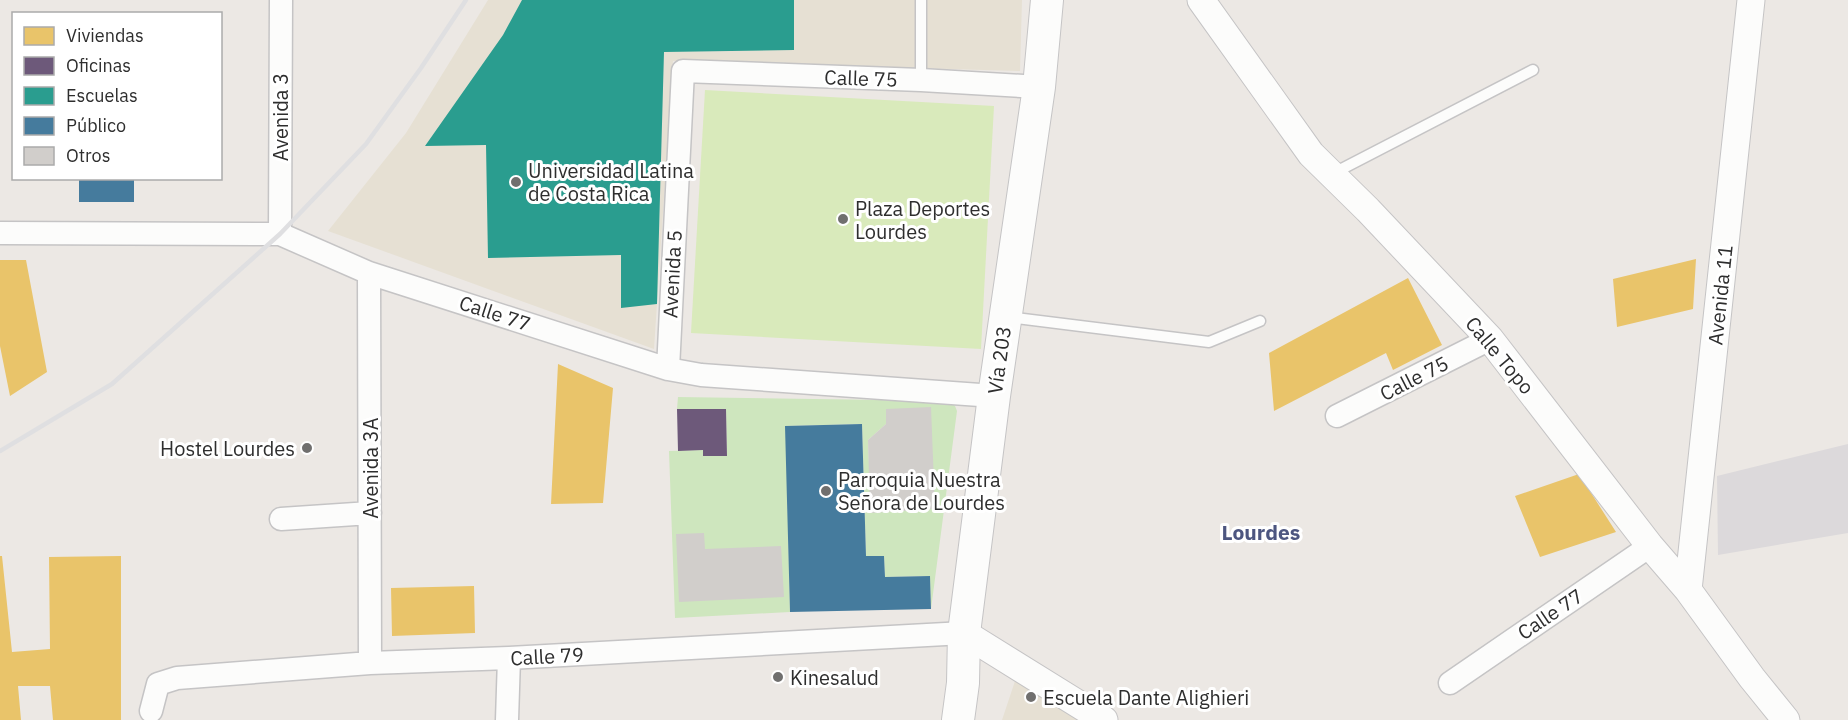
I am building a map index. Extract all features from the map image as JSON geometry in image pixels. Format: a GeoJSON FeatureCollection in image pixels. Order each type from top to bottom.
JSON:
{"type":"FeatureCollection","features":[{"type":"Feature","properties":{"kind":"main road","name":"Vía 203"},"geometry":{"type":"LineString","coordinates":[[958,720],[963,683],[964,633],[994,396],[1039,87],[1047,0]]}},
{"type":"Feature","properties":{"kind":"street","name":"Avenida 3"},"geometry":{"type":"LineString","coordinates":[[280,234],[281,0]]}},
{"type":"Feature","properties":{"kind":"street","name":"Calle Topo"},"geometry":{"type":"LineString","coordinates":[[1201,0],[1311,154],[1368,210],[1490,339],[1650,546],[1688,590],[1752,678],[1786,720]]}},
{"type":"Feature","properties":{"kind":"street","name":"Avenida 11"},"geometry":{"type":"LineString","coordinates":[[1688,590],[1751,0]]}},
{"type":"Feature","properties":{"kind":"street","name":"Calle 75"},"geometry":{"type":"LineString","coordinates":[[683,71],[1039,87]]}},
{"type":"Feature","properties":{"kind":"street","name":"Avenida 5"},"geometry":{"type":"LineString","coordinates":[[668,369],[683,71]]}},
{"type":"Feature","properties":{"kind":"street","name":"Calle 77"},"geometry":{"type":"LineString","coordinates":[[0,233],[280,234],[369,273],[668,369],[701,375],[994,396]]}},
{"type":"Feature","properties":{"kind":"street","name":"Avenida 3A"},"geometry":{"type":"LineString","coordinates":[[369,273],[370,663]]}},
{"type":"Feature","properties":{"kind":"street","name":"Calle 75"},"geometry":{"type":"LineString","coordinates":[[1337,416],[1490,339]]}},
{"type":"Feature","properties":{"kind":"street"},"geometry":{"type":"LineString","coordinates":[[281,519],[370,513]]}},
{"type":"Feature","properties":{"kind":"street","name":"Calle 77"},"geometry":{"type":"LineString","coordinates":[[1450,682],[1650,546]]}},
{"type":"Feature","properties":{"kind":"street"},"geometry":{"type":"LineString","coordinates":[[964,633],[1104,720]]}},
{"type":"Feature","properties":{"kind":"street","name":"Calle 79"},"geometry":{"type":"LineString","coordinates":[[151,711],[158,684],[177,678],[370,663],[509,658],[964,633]]}},
{"type":"Feature","properties":{"kind":"street"},"geometry":{"type":"LineString","coordinates":[[507,720],[509,658]]}},
{"type":"Feature","properties":{"kind":"lane"},"geometry":{"type":"LineString","coordinates":[[921,0],[921,80]]}},
{"type":"Feature","properties":{"kind":"lane"},"geometry":{"type":"LineString","coordinates":[[1331,174],[1533,69]]}},
{"type":"Feature","properties":{"kind":"lane"},"geometry":{"type":"LineString","coordinates":[[1005,317],[1209,342],[1260,321]]}},
{"type":"Feature","properties":{"kind":"shaded area","name":"Universidad Latina de Costa Rica"},"geometry":{"type":"Polygon","coordinates":[[[488,0],[1022,0],[1020,71],[673,61],[654,349],[328,231],[406,133],[488,0]]]}},
{"type":"Feature","properties":{"kind":"shaded area"},"geometry":{"type":"Polygon","coordinates":[[[1848,444],[1848,533],[1718,555],[1717,476],[1848,444]]]}},
{"type":"Feature","properties":{"kind":"shaded area","name":"Escuela Dante Alighieri"},"geometry":{"type":"Polygon","coordinates":[[[1017,675],[1089,720],[1002,720],[1017,675]]]}},
{"type":"Feature","properties":{"kind":"green space","name":"Plaza Deportes Lourdes"},"geometry":{"type":"Polygon","coordinates":[[[705,90],[994,106],[981,349],[691,333],[705,90]]]}},
{"type":"Feature","properties":{"kind":"green space"},"geometry":{"type":"Polygon","coordinates":[[[678,397],[951,401],[957,411],[931,609],[930,576],[885,577],[884,556],[866,556],[862,424],[786,426],[790,612],[675,618],[669,451],[703,450],[703,456],[727,456],[726,409],[677,409],[678,397]],[[886,424],[868,440],[871,513],[886,424]]]}},
{"type":"Feature","properties":{"kind":"building: Viviendas"},"geometry":{"type":"Polygon","coordinates":[[[1696,259],[1693,309],[1617,327],[1613,279],[1696,259]]]}},
{"type":"Feature","properties":{"kind":"building: Viviendas"},"geometry":{"type":"Polygon","coordinates":[[[0,260],[26,260],[47,372],[10,396],[0,346],[0,260]]]}},
{"type":"Feature","properties":{"kind":"building: Viviendas"},"geometry":{"type":"Polygon","coordinates":[[[1408,278],[1442,345],[1393,370],[1386,353],[1274,411],[1269,353],[1408,278]]]}},
{"type":"Feature","properties":{"kind":"building: Viviendas"},"geometry":{"type":"Polygon","coordinates":[[[558,364],[613,388],[603,503],[551,504],[558,364]]]}},
{"type":"Feature","properties":{"kind":"building: Viviendas"},"geometry":{"type":"Polygon","coordinates":[[[1579,474],[1616,532],[1540,557],[1515,496],[1579,474]]]}},
{"type":"Feature","properties":{"kind":"building: Viviendas"},"geometry":{"type":"Polygon","coordinates":[[[0,556],[2,556],[12,652],[50,649],[49,557],[121,556],[121,720],[53,720],[50,686],[18,686],[21,720],[0,720],[0,556]]]}},
{"type":"Feature","properties":{"kind":"building: Viviendas"},"geometry":{"type":"Polygon","coordinates":[[[474,586],[475,633],[392,636],[391,588],[474,586]]]}},
{"type":"Feature","properties":{"kind":"building: Oficinas"},"geometry":{"type":"Polygon","coordinates":[[[677,409],[726,409],[727,456],[703,456],[703,450],[678,451],[677,409]]]}},
{"type":"Feature","properties":{"kind":"building: Escuelas"},"geometry":{"type":"Polygon","coordinates":[[[522,0],[794,0],[794,50],[664,52],[657,304],[621,308],[621,255],[488,258],[486,145],[425,146],[503,35],[522,0]]]}},
{"type":"Feature","properties":{"kind":"building: Público"},"geometry":{"type":"Polygon","coordinates":[[[79,180],[134,180],[134,202],[79,202],[79,180]]]}},
{"type":"Feature","properties":{"kind":"building: Público","name":"Parroquia Nuestra Señora de Lourdes"},"geometry":{"type":"Polygon","coordinates":[[[862,424],[866,556],[884,556],[885,577],[930,576],[931,609],[790,612],[785,426],[862,424]]]}},
{"type":"Feature","properties":{"kind":"building: Otros"},"geometry":{"type":"Polygon","coordinates":[[[931,407],[935,509],[870,513],[868,440],[886,424],[886,409],[931,407]]]}},
{"type":"Feature","properties":{"kind":"building: Otros"},"geometry":{"type":"Polygon","coordinates":[[[704,533],[705,549],[781,546],[784,597],[679,602],[676,534],[704,533]]]}},
{"type":"Feature","properties":{"kind":"railway"},"geometry":{"type":"LineString","coordinates":[[0,451],[112,384],[280,234],[366,144],[421,68],[466,0]]}},
{"type":"Feature","properties":{"kind":"place","name":"Universidad Latina de Costa Rica"},"geometry":{"type":"Point","coordinates":[516,182]}},
{"type":"Feature","properties":{"kind":"place","name":"Plaza Deportes Lourdes"},"geometry":{"type":"Point","coordinates":[843,219]}},
{"type":"Feature","properties":{"kind":"place","name":"Hostel Lourdes"},"geometry":{"type":"Point","coordinates":[307,448]}},
{"type":"Feature","properties":{"kind":"place","name":"Parroquia Nuestra Señora de Lourdes"},"geometry":{"type":"Point","coordinates":[826,491]}},
{"type":"Feature","properties":{"kind":"place","name":"Kinesalud"},"geometry":{"type":"Point","coordinates":[778,677]}},
{"type":"Feature","properties":{"kind":"place","name":"Escuela Dante Alighieri"},"geometry":{"type":"Point","coordinates":[1031,697]}},
{"type":"Feature","properties":{"kind":"district","name":"Lourdes"},"geometry":{"type":"Point","coordinates":[1261,532]}}]}
